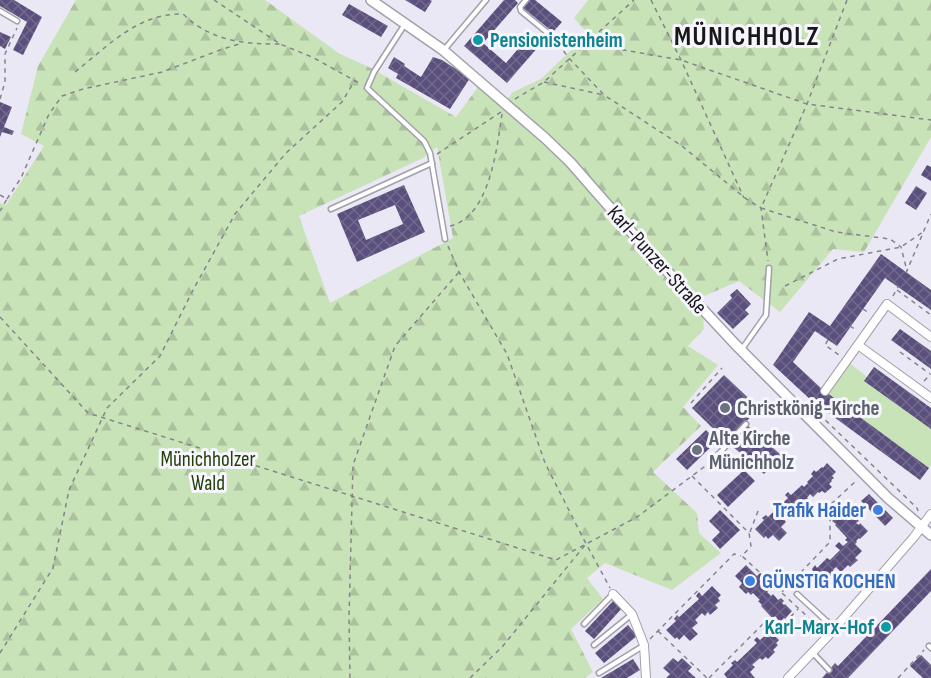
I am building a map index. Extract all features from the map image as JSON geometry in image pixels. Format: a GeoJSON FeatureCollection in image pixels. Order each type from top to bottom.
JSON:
{"type":"FeatureCollection","features":[{"type":"Feature","properties":{"kind":"street","name":"Karl-Punzer-Straße"},"geometry":{"type":"LineString","coordinates":[[371,0],[443,50],[545,138],[570,162],[736,349],[807,416],[888,498],[931,535]]}},
{"type":"Feature","properties":{"kind":"street"},"geometry":{"type":"LineString","coordinates":[[825,391],[887,304],[931,337]]}},
{"type":"Feature","properties":{"kind":"street"},"geometry":{"type":"LineString","coordinates":[[858,345],[931,398]]}},
{"type":"Feature","properties":{"kind":"street"},"geometry":{"type":"LineString","coordinates":[[807,416],[816,404]]}},
{"type":"Feature","properties":{"kind":"street"},"geometry":{"type":"LineString","coordinates":[[788,678],[828,636],[922,528],[931,514]]}},
{"type":"Feature","properties":{"kind":"street"},"geometry":{"type":"LineString","coordinates":[[613,594],[632,614],[644,645],[644,677]]}},
{"type":"Feature","properties":{"kind":"lane"},"geometry":{"type":"LineString","coordinates":[[443,50],[486,0]]}},
{"type":"Feature","properties":{"kind":"lane"},"geometry":{"type":"LineString","coordinates":[[526,0],[520,7],[521,11],[554,38]]}},
{"type":"Feature","properties":{"kind":"lane"},"geometry":{"type":"LineString","coordinates":[[0,11],[17,21]]}},
{"type":"Feature","properties":{"kind":"lane"},"geometry":{"type":"LineString","coordinates":[[405,23],[374,72],[367,88],[424,141],[432,160],[445,239]]}},
{"type":"Feature","properties":{"kind":"lane"},"geometry":{"type":"LineString","coordinates":[[332,209],[432,160]]}},
{"type":"Feature","properties":{"kind":"lane"},"geometry":{"type":"LineString","coordinates":[[736,349],[766,315],[769,268]]}},
{"type":"Feature","properties":{"kind":"lane"},"geometry":{"type":"LineString","coordinates":[[714,459],[746,424]]}},
{"type":"Feature","properties":{"kind":"lane"},"geometry":{"type":"LineString","coordinates":[[584,624],[613,594]]}},
{"type":"Feature","properties":{"kind":"lane"},"geometry":{"type":"LineString","coordinates":[[797,594],[834,628]]}},
{"type":"Feature","properties":{"kind":"lane"},"geometry":{"type":"LineString","coordinates":[[594,645],[632,614]]}},
{"type":"Feature","properties":{"kind":"lane"},"geometry":{"type":"LineString","coordinates":[[599,673],[644,645]]}},
{"type":"Feature","properties":{"kind":"lane"},"geometry":{"type":"LineString","coordinates":[[813,652],[829,670]]}},
{"type":"Feature","properties":{"kind":"path"},"geometry":{"type":"LineString","coordinates":[[214,0],[280,44],[312,57],[367,88]]}},
{"type":"Feature","properties":{"kind":"path"},"geometry":{"type":"LineString","coordinates":[[507,104],[544,82],[634,0]]}},
{"type":"Feature","properties":{"kind":"path"},"geometry":{"type":"LineString","coordinates":[[651,0],[745,198]]}},
{"type":"Feature","properties":{"kind":"path"},"geometry":{"type":"LineString","coordinates":[[769,268],[761,208],[807,104],[847,0]]}},
{"type":"Feature","properties":{"kind":"path"},"geometry":{"type":"LineString","coordinates":[[75,72],[136,25],[170,14],[183,15],[195,26],[218,37],[243,43],[280,44]]}},
{"type":"Feature","properties":{"kind":"path"},"geometry":{"type":"LineString","coordinates":[[0,99],[5,82],[5,54],[18,25],[17,21]]}},
{"type":"Feature","properties":{"kind":"path"},"geometry":{"type":"LineString","coordinates":[[554,38],[681,60],[807,104],[931,120]]}},
{"type":"Feature","properties":{"kind":"path"},"geometry":{"type":"LineString","coordinates":[[554,38],[569,58],[604,95],[682,146],[745,198],[761,208],[836,232],[890,239],[901,247],[907,272],[931,214]]}},
{"type":"Feature","properties":{"kind":"path"},"geometry":{"type":"LineString","coordinates":[[0,211],[21,178],[49,114],[62,96],[83,89],[162,72],[243,43]]}},
{"type":"Feature","properties":{"kind":"path"},"geometry":{"type":"LineString","coordinates":[[0,652],[53,567],[69,490],[107,408],[160,356],[235,214],[286,153],[342,102],[355,80]]}},
{"type":"Feature","properties":{"kind":"path"},"geometry":{"type":"LineString","coordinates":[[544,82],[604,95]]}},
{"type":"Feature","properties":{"kind":"path"},"geometry":{"type":"LineString","coordinates":[[432,160],[503,111],[496,156],[485,192],[471,214],[456,225],[444,228]]}},
{"type":"Feature","properties":{"kind":"path"},"geometry":{"type":"LineString","coordinates":[[0,195],[7,200]]}},
{"type":"Feature","properties":{"kind":"path"},"geometry":{"type":"LineString","coordinates":[[785,286],[838,258],[901,247],[923,232]]}},
{"type":"Feature","properties":{"kind":"path"},"geometry":{"type":"LineString","coordinates":[[445,239],[459,272],[507,354],[545,463],[613,594]]}},
{"type":"Feature","properties":{"kind":"path"},"geometry":{"type":"LineString","coordinates":[[351,678],[349,617],[354,465],[395,346],[459,272]]}},
{"type":"Feature","properties":{"kind":"path"},"geometry":{"type":"LineString","coordinates":[[887,304],[898,287]]}},
{"type":"Feature","properties":{"kind":"path"},"geometry":{"type":"LineString","coordinates":[[897,290],[931,315]]}},
{"type":"Feature","properties":{"kind":"path"},"geometry":{"type":"LineString","coordinates":[[0,317],[88,412],[556,560],[637,517],[714,459]]}},
{"type":"Feature","properties":{"kind":"path"},"geometry":{"type":"LineString","coordinates":[[828,340],[825,345],[847,361]]}},
{"type":"Feature","properties":{"kind":"path"},"geometry":{"type":"LineString","coordinates":[[900,352],[931,374],[918,389]]}},
{"type":"Feature","properties":{"kind":"path"},"geometry":{"type":"LineString","coordinates":[[691,403],[722,368]]}},
{"type":"Feature","properties":{"kind":"path"},"geometry":{"type":"LineString","coordinates":[[782,592],[830,542],[830,505],[863,474]]}},
{"type":"Feature","properties":{"kind":"path"},"geometry":{"type":"LineString","coordinates":[[692,476],[749,533]]}},
{"type":"Feature","properties":{"kind":"path"},"geometry":{"type":"LineString","coordinates":[[742,556],[751,546],[749,533],[758,511]]}},
{"type":"Feature","properties":{"kind":"path"},"geometry":{"type":"LineString","coordinates":[[470,678],[502,647],[586,544]]}},
{"type":"Feature","properties":{"kind":"path"},"geometry":{"type":"LineString","coordinates":[[644,645],[734,554],[742,556],[828,636]]}},
{"type":"Feature","properties":{"kind":"path"},"geometry":{"type":"LineString","coordinates":[[658,631],[708,678],[763,624],[782,626],[799,608]]}},
{"type":"Feature","properties":{"kind":"path"},"geometry":{"type":"LineString","coordinates":[[898,678],[930,647]]}},
{"type":"Feature","properties":{"kind":"green space","name":"Münichholzer Wald"},"geometry":{"type":"Polygon","coordinates":[[[76,0],[265,0],[340,54],[371,68],[456,117],[478,87],[501,107],[513,92],[541,79],[588,34],[574,18],[588,0],[931,0],[931,137],[864,252],[833,249],[780,312],[739,281],[702,297],[704,329],[688,346],[718,365],[683,407],[701,426],[653,472],[697,513],[699,533],[721,553],[672,590],[605,563],[587,578],[603,599],[571,629],[593,672],[585,678],[0,678],[0,203],[6,205],[44,146],[21,134],[38,66],[76,0]],[[437,147],[423,158],[299,216],[330,303],[453,238],[437,147]]]}},
{"type":"Feature","properties":{"kind":"green space"},"geometry":{"type":"Polygon","coordinates":[[[847,361],[931,428],[931,465],[929,468],[829,394],[847,361]]]}},
{"type":"Feature","properties":{"kind":"building"},"geometry":{"type":"Polygon","coordinates":[[[0,0],[14,0],[42,17],[23,55],[13,50],[27,22],[0,6],[0,0]]]}},
{"type":"Feature","properties":{"kind":"building"},"geometry":{"type":"Polygon","coordinates":[[[405,0],[430,0],[432,1],[425,12],[405,0]]]}},
{"type":"Feature","properties":{"kind":"building","name":"Pensionistenheim"},"geometry":{"type":"Polygon","coordinates":[[[504,0],[515,0],[518,3],[483,43],[506,63],[528,37],[539,46],[507,83],[464,46],[504,0]]]}},
{"type":"Feature","properties":{"kind":"building"},"geometry":{"type":"Polygon","coordinates":[[[530,0],[535,0],[562,22],[553,32],[523,8],[530,0]]]}},
{"type":"Feature","properties":{"kind":"building"},"geometry":{"type":"Polygon","coordinates":[[[349,4],[388,26],[381,37],[342,15],[349,4]]]}},
{"type":"Feature","properties":{"kind":"building"},"geometry":{"type":"Polygon","coordinates":[[[0,32],[11,37],[5,49],[0,46],[0,32]]]}},
{"type":"Feature","properties":{"kind":"building"},"geometry":{"type":"Polygon","coordinates":[[[394,57],[421,77],[433,57],[442,60],[470,78],[450,109],[396,78],[398,74],[388,68],[394,57]]]}},
{"type":"Feature","properties":{"kind":"building"},"geometry":{"type":"Polygon","coordinates":[[[0,102],[12,107],[4,127],[14,131],[12,135],[2,132],[0,137],[0,102]]]}},
{"type":"Feature","properties":{"kind":"building"},"geometry":{"type":"Polygon","coordinates":[[[927,165],[931,167],[931,181],[921,175],[927,165]]]}},
{"type":"Feature","properties":{"kind":"building"},"geometry":{"type":"Polygon","coordinates":[[[404,185],[425,232],[357,262],[337,214],[404,185]],[[395,205],[358,220],[366,240],[403,224],[395,205]]]}},
{"type":"Feature","properties":{"kind":"building"},"geometry":{"type":"Polygon","coordinates":[[[916,186],[927,193],[916,210],[905,203],[916,186]]]}},
{"type":"Feature","properties":{"kind":"building"},"geometry":{"type":"Polygon","coordinates":[[[881,254],[931,290],[931,310],[885,278],[837,346],[815,331],[793,362],[822,389],[929,468],[920,480],[812,401],[773,365],[809,312],[830,326],[881,254]]]}},
{"type":"Feature","properties":{"kind":"building"},"geometry":{"type":"Polygon","coordinates":[[[737,289],[751,304],[745,310],[749,314],[733,329],[717,313],[732,298],[730,295],[737,289]]]}},
{"type":"Feature","properties":{"kind":"building"},"geometry":{"type":"Polygon","coordinates":[[[900,329],[931,351],[931,369],[891,340],[900,329]]]}},
{"type":"Feature","properties":{"kind":"building"},"geometry":{"type":"Polygon","coordinates":[[[874,367],[931,408],[931,429],[864,381],[874,367]]]}},
{"type":"Feature","properties":{"kind":"building","name":"Christkönig-Kirche"},"geometry":{"type":"Polygon","coordinates":[[[724,375],[759,408],[727,442],[692,408],[724,375]]]}},
{"type":"Feature","properties":{"kind":"building"},"geometry":{"type":"Polygon","coordinates":[[[748,426],[781,455],[764,474],[731,445],[748,426]]]}},
{"type":"Feature","properties":{"kind":"building","name":"Alte Kirche Münichholz"},"geometry":{"type":"Polygon","coordinates":[[[706,430],[717,441],[687,470],[676,459],[706,430]]]}},
{"type":"Feature","properties":{"kind":"building"},"geometry":{"type":"Polygon","coordinates":[[[827,463],[836,472],[829,484],[832,487],[825,493],[818,492],[813,497],[810,494],[807,498],[809,500],[804,505],[806,507],[799,514],[797,512],[794,515],[791,512],[784,519],[786,522],[781,527],[787,533],[779,541],[773,535],[768,539],[766,536],[764,538],[755,529],[764,520],[762,518],[766,515],[768,517],[788,498],[785,495],[788,492],[791,495],[802,485],[804,487],[813,476],[811,474],[814,470],[816,472],[827,463]]]}},
{"type":"Feature","properties":{"kind":"building"},"geometry":{"type":"Polygon","coordinates":[[[744,470],[755,481],[728,507],[717,495],[744,470]]]}},
{"type":"Feature","properties":{"kind":"building"},"geometry":{"type":"Polygon","coordinates":[[[869,494],[893,518],[885,526],[861,501],[869,494]]]}},
{"type":"Feature","properties":{"kind":"building","name":"Alte Kirche Münichholz"},"geometry":{"type":"Polygon","coordinates":[[[720,510],[740,530],[720,549],[712,540],[720,532],[709,521],[720,510]]]}},
{"type":"Feature","properties":{"kind":"building"},"geometry":{"type":"Polygon","coordinates":[[[842,512],[853,519],[855,517],[859,521],[856,523],[859,525],[860,523],[868,531],[855,544],[862,551],[855,558],[858,560],[850,567],[848,565],[841,572],[836,567],[833,570],[835,573],[830,578],[836,584],[828,591],[822,585],[818,590],[815,587],[813,589],[804,580],[813,571],[812,569],[815,565],[817,568],[827,558],[830,560],[840,550],[835,546],[839,542],[843,546],[848,542],[832,521],[842,512]]]}},
{"type":"Feature","properties":{"kind":"building"},"geometry":{"type":"Polygon","coordinates":[[[746,565],[757,576],[760,573],[763,575],[760,578],[770,589],[767,592],[771,596],[773,594],[778,600],[781,598],[784,601],[782,603],[792,611],[785,619],[780,622],[775,616],[773,619],[753,593],[746,594],[739,587],[742,583],[735,576],[746,565]]]}},
{"type":"Feature","properties":{"kind":"building","name":"Karl-Marx-Hof"},"geometry":{"type":"Polygon","coordinates":[[[931,569],[931,591],[848,678],[822,678],[835,663],[838,666],[931,569]]]}},
{"type":"Feature","properties":{"kind":"building"},"geometry":{"type":"Polygon","coordinates":[[[712,586],[721,595],[718,598],[720,601],[715,605],[718,608],[710,615],[708,612],[705,616],[702,613],[695,620],[698,623],[692,628],[698,634],[690,641],[684,635],[679,640],[677,637],[675,639],[666,630],[676,621],[674,619],[677,615],[679,617],[699,599],[696,596],[699,592],[702,596],[712,586]]]}},
{"type":"Feature","properties":{"kind":"building"},"geometry":{"type":"Polygon","coordinates":[[[614,600],[623,607],[594,639],[585,631],[614,600]]]}},
{"type":"Feature","properties":{"kind":"building"},"geometry":{"type":"Polygon","coordinates":[[[628,625],[637,636],[604,663],[595,653],[628,625]]]}},
{"type":"Feature","properties":{"kind":"building"},"geometry":{"type":"Polygon","coordinates":[[[770,631],[779,640],[776,643],[778,645],[768,659],[760,658],[752,665],[755,667],[750,672],[755,678],[727,678],[724,674],[733,665],[731,663],[735,660],[737,662],[757,643],[754,640],[757,637],[760,640],[770,631]]]}},
{"type":"Feature","properties":{"kind":"building"},"geometry":{"type":"Polygon","coordinates":[[[921,655],[931,665],[931,678],[923,678],[910,666],[921,655]]]}},
{"type":"Feature","properties":{"kind":"building"},"geometry":{"type":"Polygon","coordinates":[[[673,658],[678,662],[682,658],[692,667],[688,671],[696,678],[666,678],[670,674],[663,668],[673,658]]]}},
{"type":"Feature","properties":{"kind":"building"},"geometry":{"type":"Polygon","coordinates":[[[633,659],[640,670],[627,678],[601,678],[633,659]]]}},
{"type":"Feature","properties":{"kind":"place","name":"Pensionistenheim"},"geometry":{"type":"Point","coordinates":[478,40]}},
{"type":"Feature","properties":{"kind":"place","name":"Christkönig-Kirche"},"geometry":{"type":"Point","coordinates":[725,408]}},
{"type":"Feature","properties":{"kind":"place","name":"Alte Kirche Münichholz"},"geometry":{"type":"Point","coordinates":[697,450]}},
{"type":"Feature","properties":{"kind":"place","name":"Trafik Haider"},"geometry":{"type":"Point","coordinates":[878,510]}},
{"type":"Feature","properties":{"kind":"place","name":"GÜNSTIG KOCHEN"},"geometry":{"type":"Point","coordinates":[750,581]}},
{"type":"Feature","properties":{"kind":"place","name":"Karl-Marx-Hof"},"geometry":{"type":"Point","coordinates":[886,627]}},
{"type":"Feature","properties":{"kind":"district","name":"MÜNICHHOLZ"},"geometry":{"type":"Point","coordinates":[747,37]}}]}
